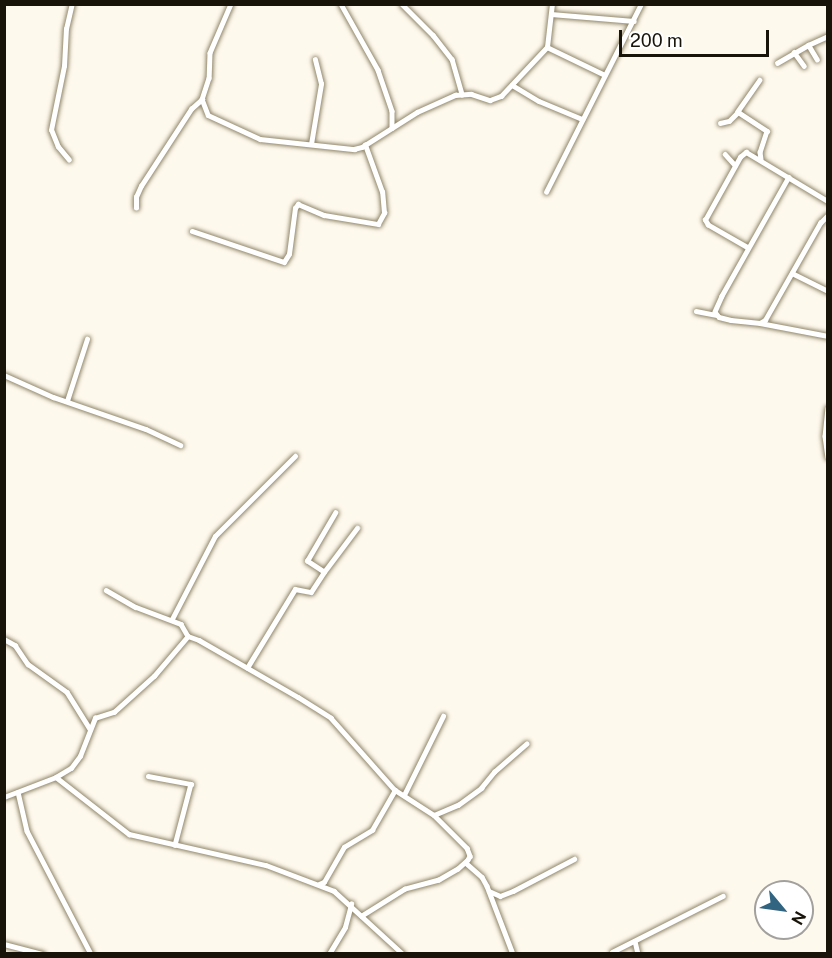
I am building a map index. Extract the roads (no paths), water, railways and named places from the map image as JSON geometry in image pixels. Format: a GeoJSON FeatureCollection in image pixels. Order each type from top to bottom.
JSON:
{"type":"FeatureCollection","features":[{"type":"Feature","properties":{"kind":"street"},"geometry":{"type":"LineString","coordinates":[[69,160],[58,147],[51,130],[64,66],[66,29],[72,4]]}},
{"type":"Feature","properties":{"kind":"street"},"geometry":{"type":"LineString","coordinates":[[136,208],[136,197],[141,186],[191,109],[202,99],[209,78],[210,53],[231,4]]}},
{"type":"Feature","properties":{"kind":"street"},"geometry":{"type":"LineString","coordinates":[[341,4],[378,70],[392,111],[392,128]]}},
{"type":"Feature","properties":{"kind":"street"},"geometry":{"type":"LineString","coordinates":[[402,4],[433,35],[452,59],[462,94]]}},
{"type":"Feature","properties":{"kind":"street"},"geometry":{"type":"LineString","coordinates":[[202,99],[208,115],[255,137],[354,149],[365,145],[417,112],[462,94],[471,93],[490,100],[501,96],[547,46],[552,4]]}},
{"type":"Feature","properties":{"kind":"street"},"geometry":{"type":"LineString","coordinates":[[546,192],[641,4]]}},
{"type":"Feature","properties":{"kind":"street"},"geometry":{"type":"LineString","coordinates":[[551,14],[634,21]]}},
{"type":"Feature","properties":{"kind":"street"},"geometry":{"type":"LineString","coordinates":[[777,63],[828,36]]}},
{"type":"Feature","properties":{"kind":"street"},"geometry":{"type":"LineString","coordinates":[[808,45],[817,60]]}},
{"type":"Feature","properties":{"kind":"street"},"geometry":{"type":"LineString","coordinates":[[547,46],[572,61],[605,75]]}},
{"type":"Feature","properties":{"kind":"street"},"geometry":{"type":"LineString","coordinates":[[794,52],[804,66]]}},
{"type":"Feature","properties":{"kind":"street"},"geometry":{"type":"LineString","coordinates":[[311,144],[321,84],[315,60]]}},
{"type":"Feature","properties":{"kind":"street"},"geometry":{"type":"LineString","coordinates":[[720,123],[729,121],[738,112],[760,80]]}},
{"type":"Feature","properties":{"kind":"street"},"geometry":{"type":"LineString","coordinates":[[512,85],[539,101],[582,118]]}},
{"type":"Feature","properties":{"kind":"street"},"geometry":{"type":"LineString","coordinates":[[738,112],[767,132],[760,152],[761,159]]}},
{"type":"Feature","properties":{"kind":"street"},"geometry":{"type":"LineString","coordinates":[[192,231],[284,262],[288,258],[295,208],[298,204],[324,215],[378,224],[384,213],[382,192],[365,145]]}},
{"type":"Feature","properties":{"kind":"street"},"geometry":{"type":"LineString","coordinates":[[748,248],[705,223],[735,165],[746,152],[828,201]]}},
{"type":"Feature","properties":{"kind":"street"},"geometry":{"type":"LineString","coordinates":[[725,154],[735,165]]}},
{"type":"Feature","properties":{"kind":"street"},"geometry":{"type":"LineString","coordinates":[[717,315],[716,306],[789,177]]}},
{"type":"Feature","properties":{"kind":"street"},"geometry":{"type":"LineString","coordinates":[[760,322],[765,320],[828,215]]}},
{"type":"Feature","properties":{"kind":"street"},"geometry":{"type":"LineString","coordinates":[[792,273],[828,291]]}},
{"type":"Feature","properties":{"kind":"street"},"geometry":{"type":"LineString","coordinates":[[696,311],[744,322],[760,322],[828,336]]}},
{"type":"Feature","properties":{"kind":"street"},"geometry":{"type":"LineString","coordinates":[[67,401],[87,339]]}},
{"type":"Feature","properties":{"kind":"street"},"geometry":{"type":"LineString","coordinates":[[4,375],[180,445]]}},
{"type":"Feature","properties":{"kind":"street"},"geometry":{"type":"LineString","coordinates":[[828,408],[825,436],[828,457]]}},
{"type":"Feature","properties":{"kind":"street"},"geometry":{"type":"LineString","coordinates":[[172,619],[215,536],[295,456]]}},
{"type":"Feature","properties":{"kind":"street"},"geometry":{"type":"LineString","coordinates":[[324,572],[307,561],[335,513]]}},
{"type":"Feature","properties":{"kind":"street"},"geometry":{"type":"LineString","coordinates":[[247,668],[295,589],[311,592],[357,528]]}},
{"type":"Feature","properties":{"kind":"street"},"geometry":{"type":"LineString","coordinates":[[106,590],[136,607],[172,619],[183,626],[188,636],[199,640],[331,718],[395,790],[434,815],[467,848],[470,855],[466,863],[439,880],[405,889],[362,916]]}},
{"type":"Feature","properties":{"kind":"street"},"geometry":{"type":"LineString","coordinates":[[4,797],[56,777],[77,760],[95,718],[114,712],[154,676],[188,636]]}},
{"type":"Feature","properties":{"kind":"street"},"geometry":{"type":"LineString","coordinates":[[4,639],[15,645],[28,664],[67,692],[90,729]]}},
{"type":"Feature","properties":{"kind":"street"},"geometry":{"type":"LineString","coordinates":[[404,795],[443,716]]}},
{"type":"Feature","properties":{"kind":"street"},"geometry":{"type":"LineString","coordinates":[[434,815],[458,805],[481,788],[494,772],[526,744]]}},
{"type":"Feature","properties":{"kind":"street"},"geometry":{"type":"LineString","coordinates":[[148,776],[190,784],[174,845]]}},
{"type":"Feature","properties":{"kind":"street"},"geometry":{"type":"LineString","coordinates":[[56,777],[129,834],[266,865],[319,884],[351,904],[403,954]]}},
{"type":"Feature","properties":{"kind":"street"},"geometry":{"type":"LineString","coordinates":[[319,884],[324,882],[344,847],[372,830],[395,790]]}},
{"type":"Feature","properties":{"kind":"street"},"geometry":{"type":"LineString","coordinates":[[18,792],[27,831],[91,954]]}},
{"type":"Feature","properties":{"kind":"street"},"geometry":{"type":"LineString","coordinates":[[489,891],[500,896],[574,859]]}},
{"type":"Feature","properties":{"kind":"street"},"geometry":{"type":"LineString","coordinates":[[466,863],[482,877],[513,954]]}},
{"type":"Feature","properties":{"kind":"street"},"geometry":{"type":"LineString","coordinates":[[612,952],[723,896]]}},
{"type":"Feature","properties":{"kind":"street"},"geometry":{"type":"LineString","coordinates":[[329,954],[345,927],[351,904]]}},
{"type":"Feature","properties":{"kind":"street"},"geometry":{"type":"LineString","coordinates":[[634,940],[638,954]]}},
{"type":"Feature","properties":{"kind":"street"},"geometry":{"type":"LineString","coordinates":[[4,944],[43,954]]}}]}
